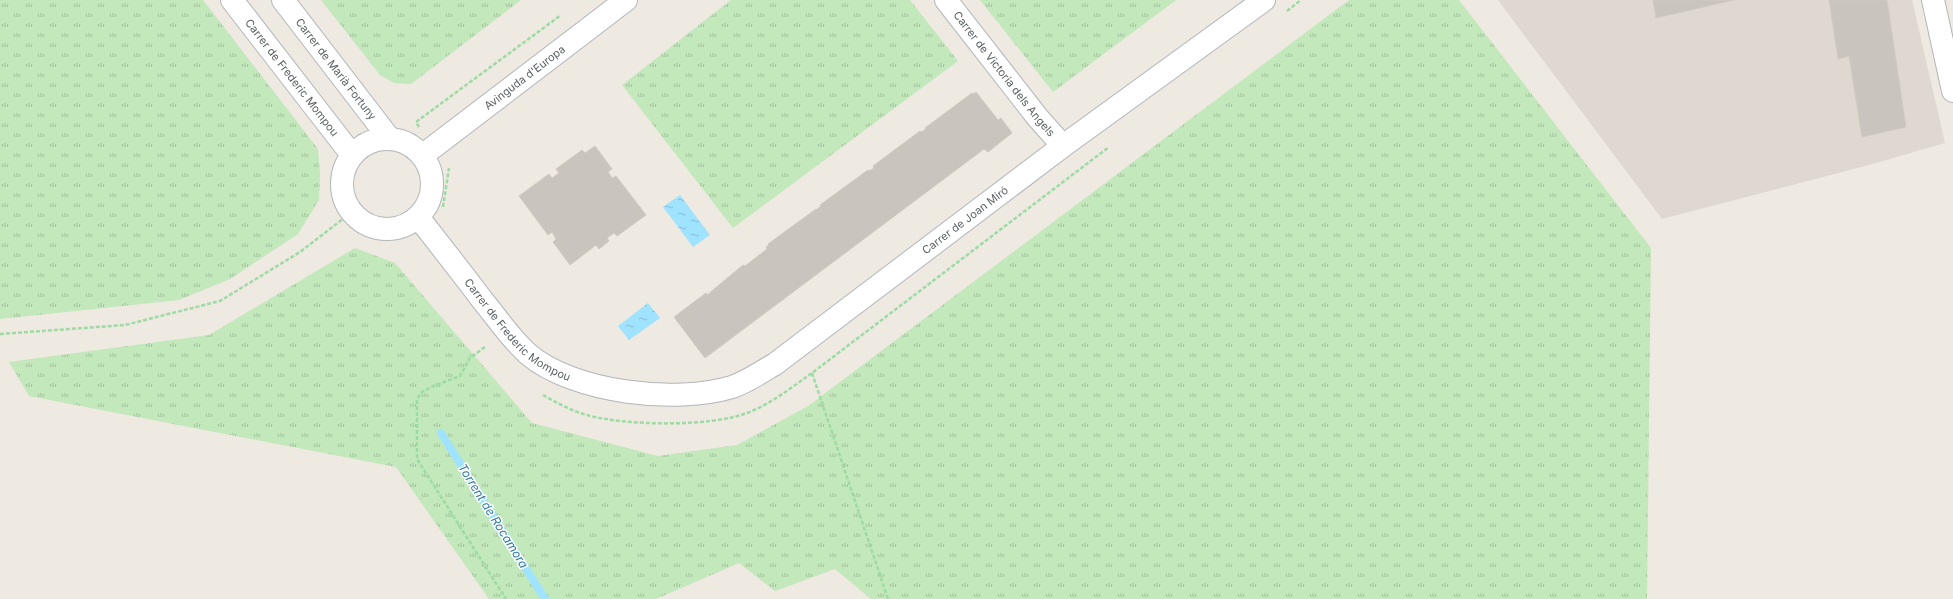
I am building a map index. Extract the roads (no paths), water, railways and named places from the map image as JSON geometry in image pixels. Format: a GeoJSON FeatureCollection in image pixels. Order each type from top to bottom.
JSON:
{"type":"FeatureCollection","features":[{"type":"Feature","properties":{"kind":"street","name":"Carrer de Frederic Mompou"},"geometry":{"type":"LineString","coordinates":[[232,0],[352,155]]}},
{"type":"Feature","properties":{"kind":"street","name":"Carrer de Marià Fortuny"},"geometry":{"type":"LineString","coordinates":[[283,0],[389,138]]}},
{"type":"Feature","properties":{"kind":"street","name":"Avinguda d'Europa"},"geometry":{"type":"LineString","coordinates":[[423,155],[626,0]]}},
{"type":"Feature","properties":{"kind":"street","name":"Carrer de Victoria dels Angels"},"geometry":{"type":"LineString","coordinates":[[946,0],[1038,118],[1063,146]]}},
{"type":"Feature","properties":{"kind":"street","name":"Carrer de Joan Miró"},"geometry":{"type":"LineString","coordinates":[[648,393],[688,394],[714,392],[734,386],[775,364],[1063,146],[1264,0]]}},
{"type":"Feature","properties":{"kind":"street"},"geometry":{"type":"LineString","coordinates":[[1933,0],[1953,91]]}},
{"type":"Feature","properties":{"kind":"street"},"geometry":{"type":"LineString","coordinates":[[389,138],[400,140],[414,146],[423,155],[432,171],[433,186],[430,201],[418,216],[410,223],[395,228],[380,229],[364,223],[352,212],[344,198],[342,181],[345,166],[352,155],[359,148],[377,139],[389,138]]}},
{"type":"Feature","properties":{"kind":"street","name":"Carrer de Frederic Mompou"},"geometry":{"type":"LineString","coordinates":[[418,216],[511,336],[529,355],[568,377],[591,385],[648,393]]}},
{"type":"Feature","properties":{"kind":"water"},"geometry":{"type":"Polygon","coordinates":[[[680,195],[710,235],[693,247],[663,207],[680,195]]]}},
{"type":"Feature","properties":{"kind":"water"},"geometry":{"type":"Polygon","coordinates":[[[648,303],[660,318],[629,340],[618,326],[648,303]]]}},
{"type":"Feature","properties":{"kind":"waterway","name":"Torrent de Rocamora"},"geometry":{"type":"LineString","coordinates":[[441,433],[545,599]]}}]}
